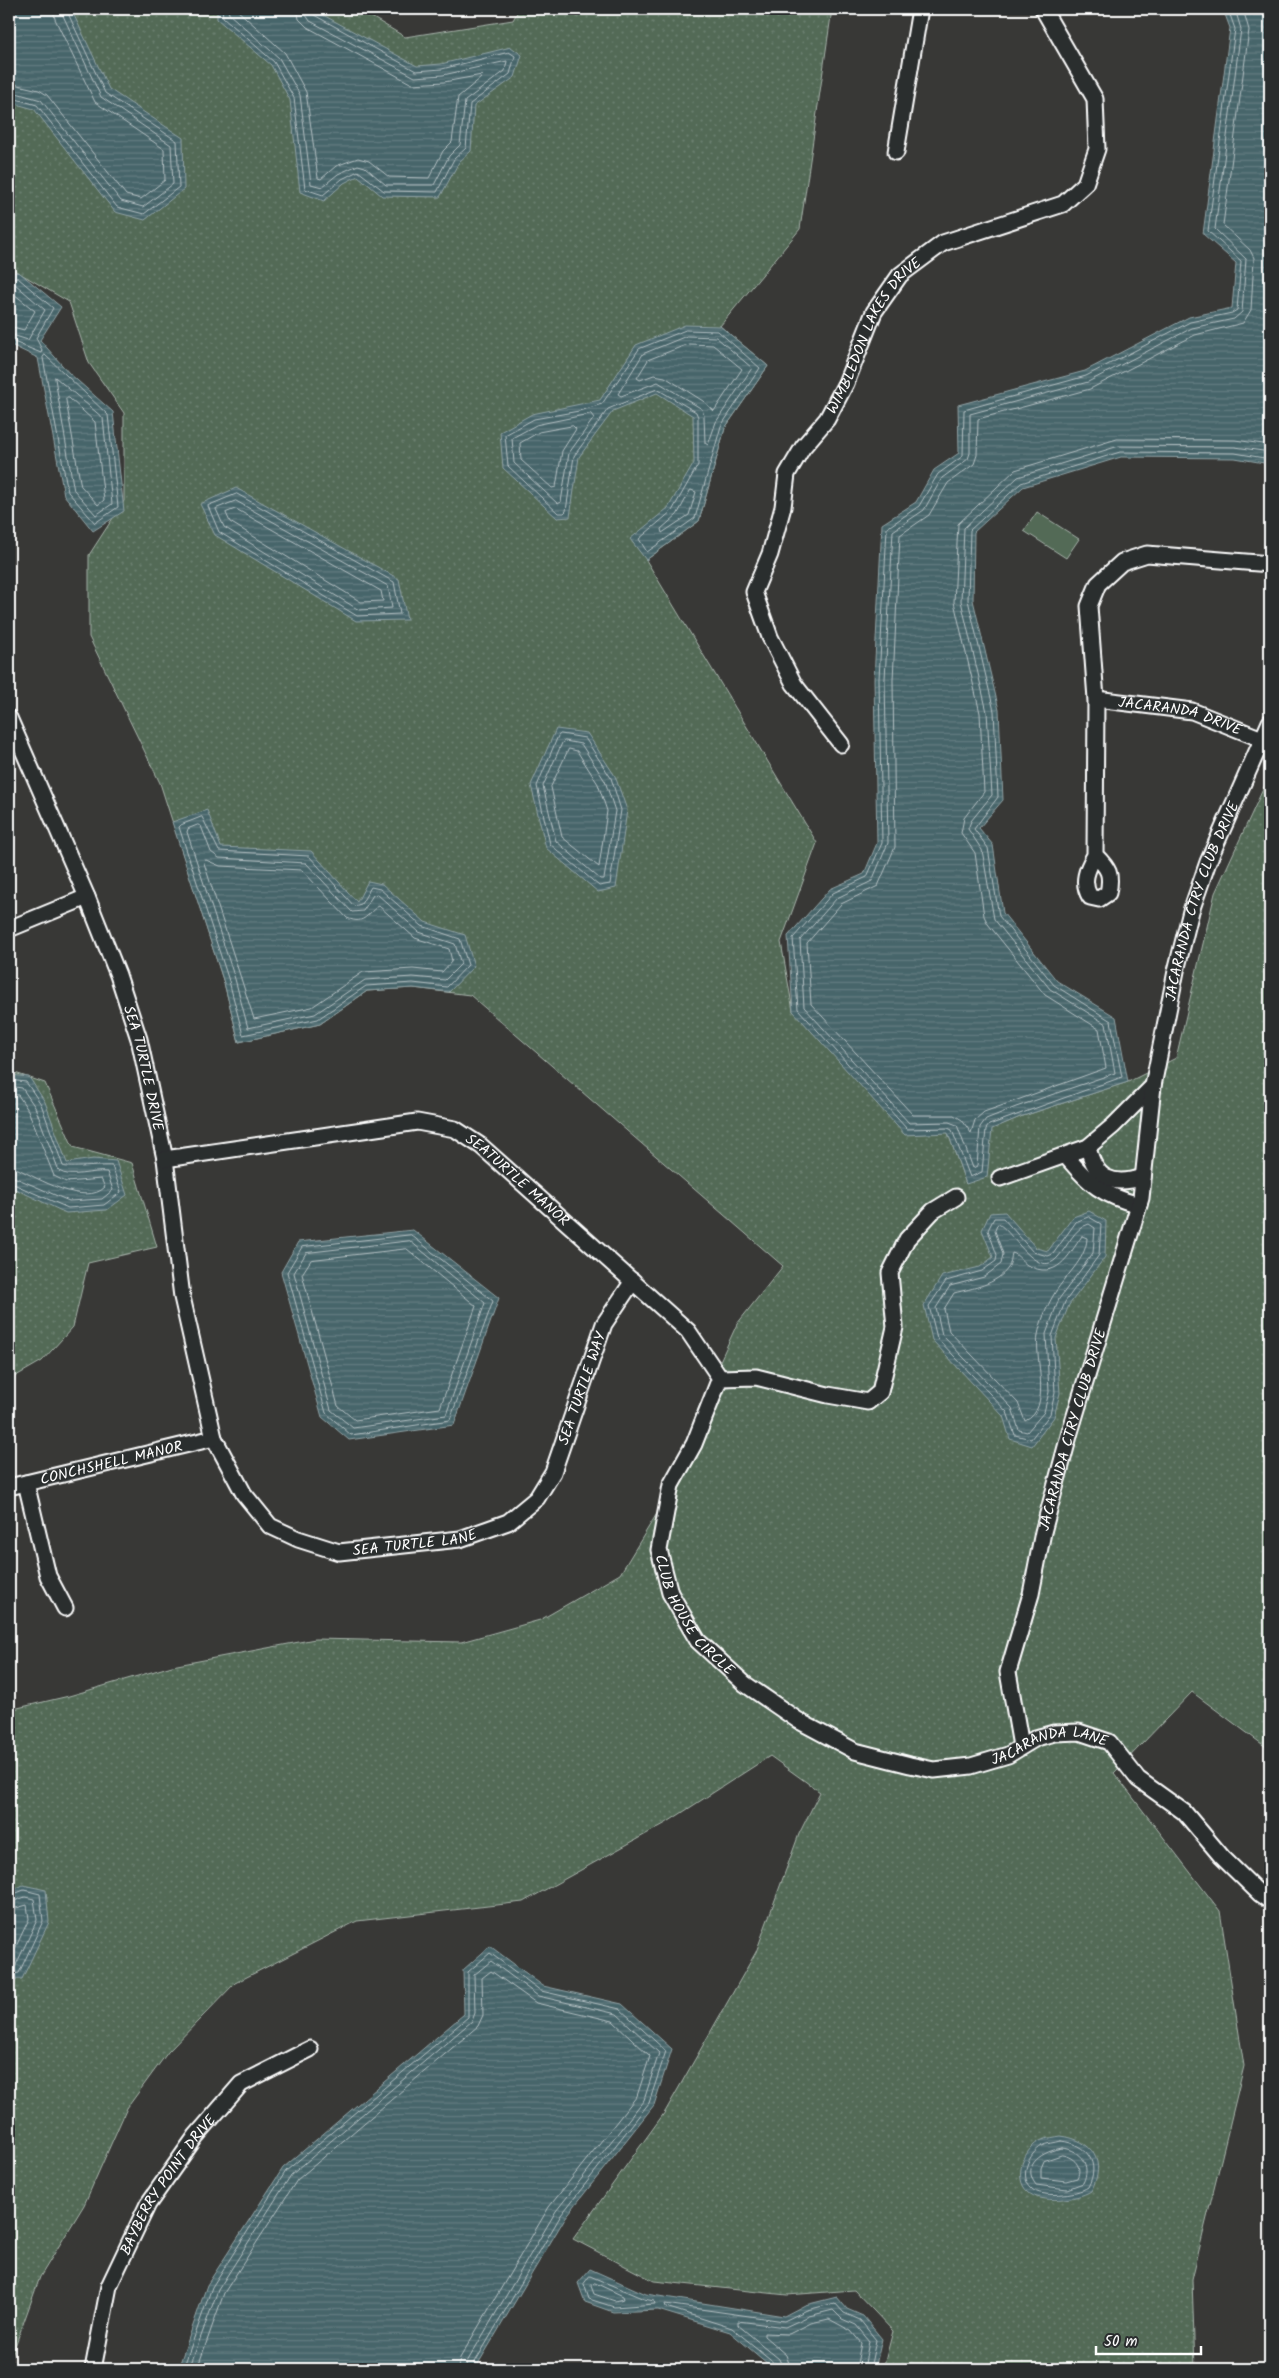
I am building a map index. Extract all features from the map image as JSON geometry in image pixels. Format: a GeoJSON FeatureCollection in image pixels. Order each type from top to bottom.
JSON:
{"type":"FeatureCollection","features":[{"type":"Feature","properties":{"kind":"street"},"geometry":{"type":"LineString","coordinates":[[896,152],[920,9]]}},
{"type":"Feature","properties":{"kind":"street","name":"WIMBLEDON LAKES DRIVE"},"geometry":{"type":"LineString","coordinates":[[841,744],[794,684],[770,637],[754,592],[770,554],[784,507],[787,474],[803,447],[827,419],[846,383],[874,312],[900,275],[943,243],[1063,204],[1085,184],[1097,149],[1095,99],[1043,9]]}},
{"type":"Feature","properties":{"kind":"street","name":"JACARANDA DRIVE"},"geometry":{"type":"LineString","coordinates":[[1095,856],[1096,700],[1089,606],[1098,584],[1122,562],[1147,554],[1270,564]]}},
{"type":"Feature","properties":{"kind":"street","name":"JACARANDA DRIVE"},"geometry":{"type":"LineString","coordinates":[[1096,700],[1192,711],[1262,738]]}},
{"type":"Feature","properties":{"kind":"street","name":"SEA TURTLE DRIVE"},"geometry":{"type":"LineString","coordinates":[[9,718],[87,896],[118,975],[138,1040],[164,1159],[182,1297],[214,1438]]}},
{"type":"Feature","properties":{"kind":"street","name":"JACARANDA CTRY CLUB DRIVE"},"geometry":{"type":"LineString","coordinates":[[1020,1746],[1008,1672],[1031,1594],[1043,1532],[1070,1432],[1139,1205],[1153,1086],[1191,911],[1208,862],[1270,722]]}},
{"type":"Feature","properties":{"kind":"street"},"geometry":{"type":"LineString","coordinates":[[9,929],[87,896]]}},
{"type":"Feature","properties":{"kind":"street"},"geometry":{"type":"LineString","coordinates":[[1000,1178],[1088,1147],[1113,1126],[1153,1086]]}},
{"type":"Feature","properties":{"kind":"street","name":"SEATURTLE MANOR"},"geometry":{"type":"LineString","coordinates":[[164,1159],[417,1122],[455,1129],[481,1146],[688,1331],[720,1378]]}},
{"type":"Feature","properties":{"kind":"street"},"geometry":{"type":"LineString","coordinates":[[1088,1147],[1091,1162],[1110,1181],[1127,1182],[1143,1177]]}},
{"type":"Feature","properties":{"kind":"street"},"geometry":{"type":"LineString","coordinates":[[1066,1156],[1080,1173],[1102,1192],[1139,1205]]}},
{"type":"Feature","properties":{"kind":"street"},"geometry":{"type":"LineString","coordinates":[[720,1378],[756,1377],[828,1395],[868,1402],[880,1392],[895,1327],[890,1273],[907,1240],[933,1212],[956,1197]]}},
{"type":"Feature","properties":{"kind":"street","name":"SEA TURTLE WAY"},"geometry":{"type":"LineString","coordinates":[[537,1498],[553,1472],[604,1324],[633,1281]]}},
{"type":"Feature","properties":{"kind":"street","name":"CLUB HOUSE CIRCLE"},"geometry":{"type":"LineString","coordinates":[[720,1378],[694,1444],[672,1484],[658,1550],[670,1593],[698,1642],[746,1684],[799,1721],[856,1751]]}},
{"type":"Feature","properties":{"kind":"street","name":"CONCHSHELL MANOR"},"geometry":{"type":"LineString","coordinates":[[9,1486],[214,1438]]}},
{"type":"Feature","properties":{"kind":"street","name":"SEA TURTLE LANE"},"geometry":{"type":"LineString","coordinates":[[214,1438],[244,1494],[270,1526],[298,1539],[339,1552],[460,1539],[508,1522],[537,1498]]}},
{"type":"Feature","properties":{"kind":"street"},"geometry":{"type":"LineString","coordinates":[[26,1483],[48,1576],[65,1608]]}},
{"type":"Feature","properties":{"kind":"street","name":"JACARANDA LANE"},"geometry":{"type":"LineString","coordinates":[[856,1751],[934,1770],[971,1766],[1008,1755],[1036,1738],[1054,1733],[1079,1732],[1109,1742],[1138,1779],[1184,1812],[1222,1857],[1260,1894],[1270,1901]]}},
{"type":"Feature","properties":{"kind":"street","name":"BAYBERRY POINT DRIVE"},"geometry":{"type":"LineString","coordinates":[[93,2369],[109,2286],[148,2204],[196,2136],[241,2084],[310,2049]]}},
{"type":"Feature","properties":{"kind":"green space"},"geometry":{"type":"Polygon","coordinates":[[[9,9],[358,9],[405,37],[513,20],[519,9],[832,9],[800,229],[720,326],[768,366],[725,428],[699,521],[646,560],[817,843],[781,942],[793,1011],[948,1133],[966,1184],[991,1129],[1020,1117],[1128,1082],[1176,1058],[1215,893],[1270,774],[1270,1750],[1192,1692],[1114,1773],[1220,1911],[1244,2066],[1192,2279],[1195,2369],[883,2369],[893,2331],[854,2290],[787,2295],[654,2281],[573,2239],[665,2112],[756,1952],[799,1834],[820,1792],[770,1756],[666,1823],[523,1902],[357,1921],[235,1983],[168,2052],[127,2108],[84,2205],[40,2277],[9,2363],[9,1710],[69,1696],[172,1666],[315,1639],[461,1642],[540,1620],[620,1574],[664,1502],[698,1409],[737,1324],[783,1266],[470,995],[413,988],[367,991],[320,1024],[239,1042],[224,983],[160,783],[89,637],[89,555],[124,501],[124,413],[89,363],[69,302],[9,267],[9,9]]]}},
{"type":"Feature","properties":{"kind":"green space"},"geometry":{"type":"Polygon","coordinates":[[[1037,512],[1079,539],[1066,558],[1024,531],[1037,512]]]}},
{"type":"Feature","properties":{"kind":"green space"},"geometry":{"type":"Polygon","coordinates":[[[9,1071],[45,1083],[73,1147],[132,1163],[157,1247],[88,1263],[73,1327],[42,1361],[9,1380],[9,1071]]]}},
{"type":"Feature","properties":{"kind":"water"},"geometry":{"type":"Polygon","coordinates":[[[9,9],[71,9],[109,89],[183,138],[184,189],[145,220],[115,212],[34,109],[9,102],[9,9]]]}},
{"type":"Feature","properties":{"kind":"water"},"geometry":{"type":"Polygon","coordinates":[[[217,9],[312,9],[417,66],[441,64],[511,47],[522,55],[515,77],[474,106],[471,151],[459,162],[440,197],[382,196],[358,176],[344,183],[324,201],[300,192],[290,100],[271,65],[217,19],[217,9]]]}},
{"type":"Feature","properties":{"kind":"water"},"geometry":{"type":"Polygon","coordinates":[[[1223,9],[1270,9],[1270,464],[1235,458],[1121,457],[1023,487],[974,532],[973,600],[999,710],[1003,800],[979,828],[993,845],[1003,913],[1057,981],[1116,1017],[1128,1082],[1020,1117],[992,1129],[987,1177],[966,1184],[948,1133],[905,1135],[793,1011],[788,936],[830,889],[864,874],[877,843],[874,679],[882,524],[916,502],[934,470],[959,453],[958,405],[1085,371],[1189,317],[1232,308],[1236,263],[1203,234],[1230,28],[1223,9]]]}},
{"type":"Feature","properties":{"kind":"water"},"geometry":{"type":"Polygon","coordinates":[[[9,271],[20,273],[61,307],[40,340],[69,373],[113,412],[124,511],[93,531],[64,495],[38,358],[9,344],[9,271]]]}},
{"type":"Feature","properties":{"kind":"water"},"geometry":{"type":"Polygon","coordinates":[[[685,325],[720,326],[768,366],[725,428],[699,521],[646,560],[630,539],[668,508],[694,463],[693,416],[657,393],[613,411],[579,457],[570,517],[557,518],[503,468],[500,432],[532,414],[600,400],[636,345],[685,325]]]}},
{"type":"Feature","properties":{"kind":"water"},"geometry":{"type":"Polygon","coordinates":[[[236,488],[399,579],[407,620],[356,621],[215,535],[200,504],[236,488]]]}},
{"type":"Feature","properties":{"kind":"water"},"geometry":{"type":"Polygon","coordinates":[[[556,729],[587,733],[615,776],[627,810],[616,888],[598,892],[546,848],[531,785],[556,729]]]}},
{"type":"Feature","properties":{"kind":"water"},"geometry":{"type":"Polygon","coordinates":[[[207,810],[221,847],[311,851],[357,902],[368,881],[382,884],[425,922],[465,935],[474,966],[449,992],[413,988],[367,991],[320,1024],[239,1042],[224,983],[172,822],[207,810]]]}},
{"type":"Feature","properties":{"kind":"water"},"geometry":{"type":"Polygon","coordinates":[[[9,1075],[29,1077],[45,1102],[67,1163],[93,1159],[116,1161],[127,1195],[107,1210],[66,1213],[9,1186],[9,1075]]]}},
{"type":"Feature","properties":{"kind":"water"},"geometry":{"type":"Polygon","coordinates":[[[1089,1211],[1106,1221],[1105,1257],[1069,1305],[1056,1338],[1060,1393],[1054,1417],[1032,1446],[1010,1439],[1003,1416],[932,1340],[924,1305],[942,1276],[980,1267],[993,1257],[982,1230],[990,1213],[1005,1212],[1036,1248],[1048,1251],[1073,1217],[1089,1211]]]}},
{"type":"Feature","properties":{"kind":"water"},"geometry":{"type":"Polygon","coordinates":[[[413,1230],[499,1298],[454,1425],[349,1440],[322,1417],[281,1272],[298,1242],[413,1230]]]}},
{"type":"Feature","properties":{"kind":"water"},"geometry":{"type":"Polygon","coordinates":[[[23,1885],[46,1890],[49,1922],[22,1979],[9,1979],[9,1892],[23,1885]]]}},
{"type":"Feature","properties":{"kind":"water"},"geometry":{"type":"Polygon","coordinates":[[[490,1946],[543,1986],[622,2004],[672,2049],[654,2105],[565,2218],[475,2369],[178,2369],[207,2285],[283,2168],[464,2014],[463,1970],[490,1946]]]}},
{"type":"Feature","properties":{"kind":"water"},"geometry":{"type":"Polygon","coordinates":[[[1061,2136],[1081,2142],[1094,2154],[1098,2171],[1096,2180],[1091,2191],[1077,2197],[1050,2199],[1034,2196],[1023,2186],[1021,2179],[1022,2163],[1025,2156],[1030,2149],[1042,2140],[1061,2136]]]}},
{"type":"Feature","properties":{"kind":"water"},"geometry":{"type":"Polygon","coordinates":[[[590,2269],[646,2294],[784,2316],[805,2305],[837,2297],[847,2309],[863,2316],[882,2339],[875,2369],[774,2369],[730,2332],[658,2310],[613,2312],[585,2302],[578,2283],[590,2269]]]}}]}
